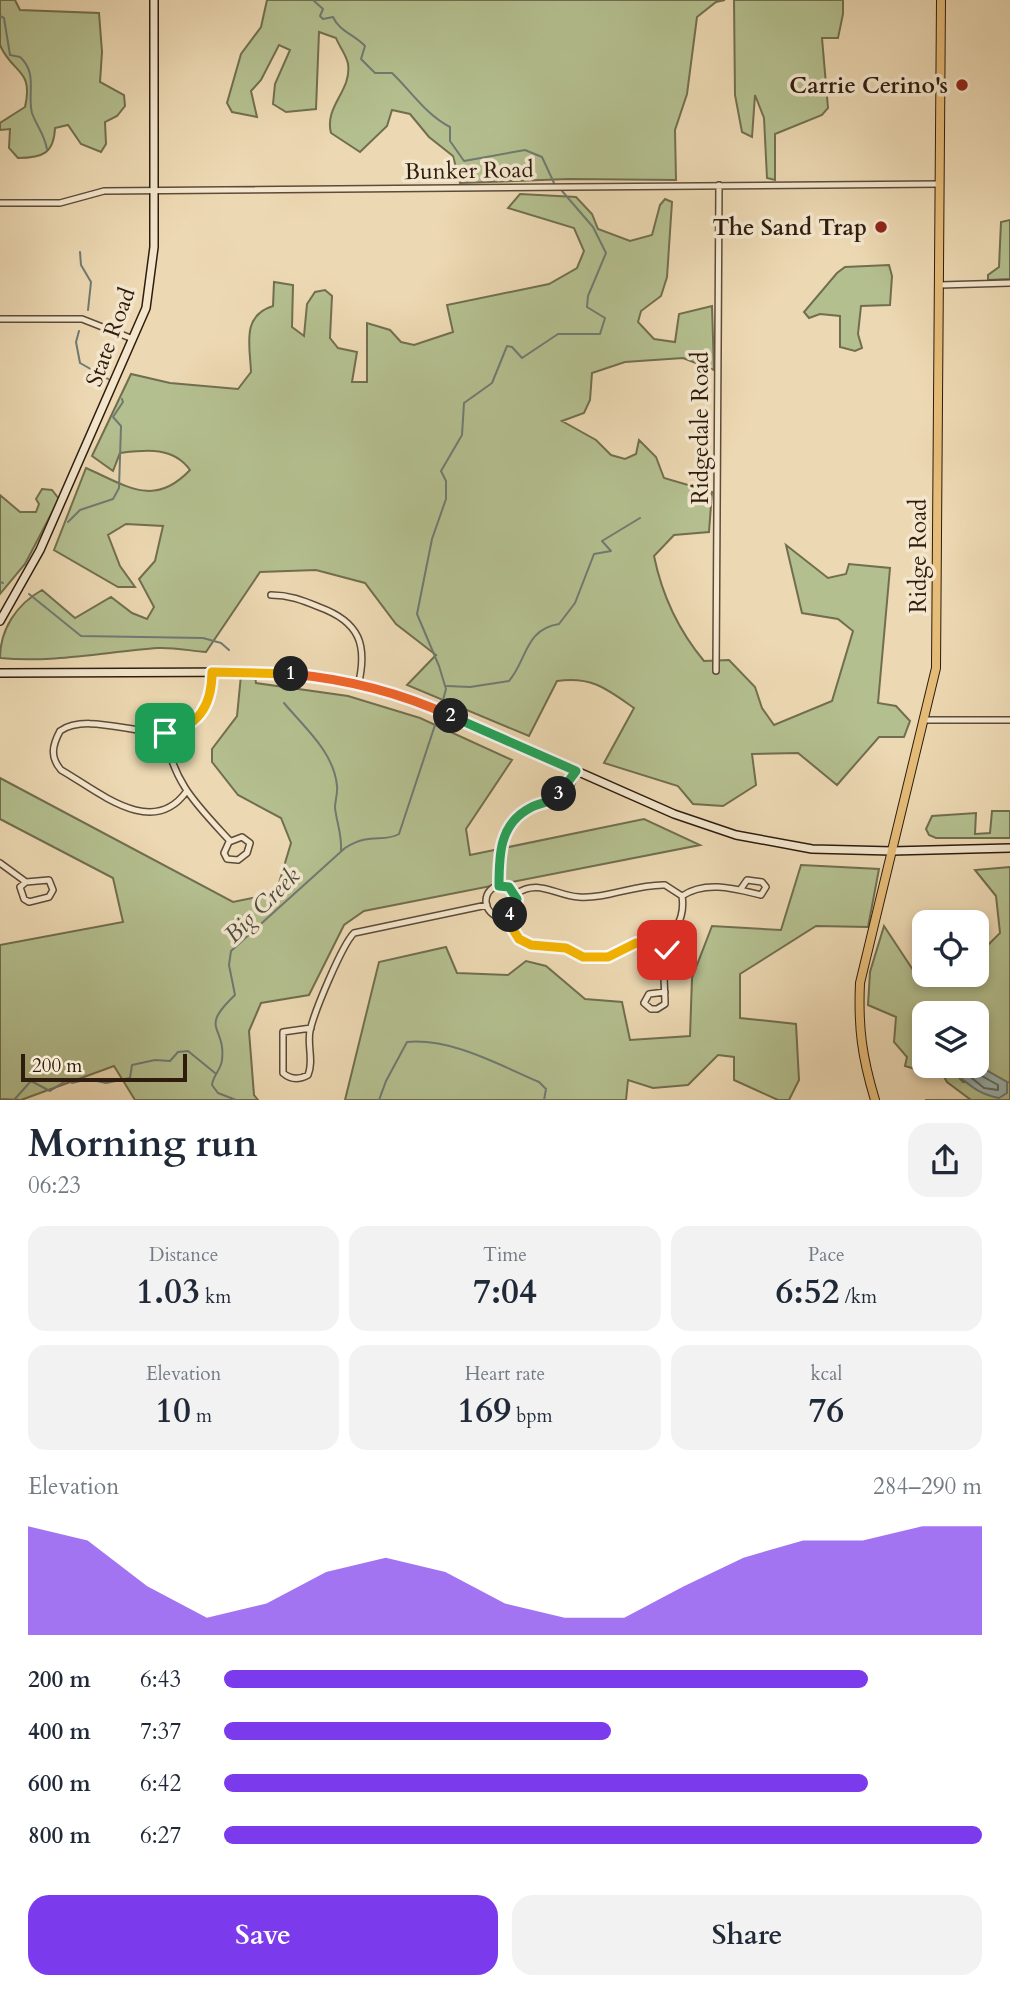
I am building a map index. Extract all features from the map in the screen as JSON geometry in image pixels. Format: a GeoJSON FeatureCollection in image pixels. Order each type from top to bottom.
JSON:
{"type":"FeatureCollection","features":[{"type":"Feature","properties":{"kind":"main road","name":"Ridge Road"},"geometry":{"type":"LineString","coordinates":[[875,1100],[862,1058],[858,1027],[860,983],[936,668],[941,0]]}},
{"type":"Feature","properties":{"kind":"street","name":"State Road"},"geometry":{"type":"LineString","coordinates":[[0,621],[40,550],[146,308],[152,272],[154,0]]}},
{"type":"Feature","properties":{"kind":"street","name":"Bunker Road"},"geometry":{"type":"LineString","coordinates":[[0,203],[60,203],[104,191],[154,193],[940,184]]}},
{"type":"Feature","properties":{"kind":"street","name":"Ridgedale Road"},"geometry":{"type":"LineString","coordinates":[[716,671],[719,185]]}},
{"type":"Feature","properties":{"kind":"street"},"geometry":{"type":"LineString","coordinates":[[940,285],[1010,283]]}},
{"type":"Feature","properties":{"kind":"street"},"geometry":{"type":"LineString","coordinates":[[0,319],[82,318],[134,340]]}},
{"type":"Feature","properties":{"kind":"street"},"geometry":{"type":"LineString","coordinates":[[271,595],[290,595],[341,617],[351,626],[362,647],[363,658],[358,686]]}},
{"type":"Feature","properties":{"kind":"street"},"geometry":{"type":"LineString","coordinates":[[186,792],[176,806],[156,813],[140,813],[61,770],[54,762],[52,748],[60,731],[78,723],[165,733],[191,724],[206,710],[212,691],[212,672]]}},
{"type":"Feature","properties":{"kind":"street"},"geometry":{"type":"LineString","coordinates":[[0,673],[271,672],[327,677],[427,705],[674,814],[736,835],[798,847],[892,851],[1010,848]]}},
{"type":"Feature","properties":{"kind":"street"},"geometry":{"type":"LineString","coordinates":[[925,720],[1010,720]]}},
{"type":"Feature","properties":{"kind":"street"},"geometry":{"type":"LineString","coordinates":[[165,733],[169,758],[186,792],[230,841]]}},
{"type":"Feature","properties":{"kind":"street"},"geometry":{"type":"LineString","coordinates":[[499,886],[499,852],[508,828],[529,808],[564,796],[572,785],[576,771]]}},
{"type":"Feature","properties":{"kind":"street"},"geometry":{"type":"LineString","coordinates":[[242,838],[250,843],[247,853],[238,860],[227,859],[224,853],[230,841],[242,838]]}},
{"type":"Feature","properties":{"kind":"street"},"geometry":{"type":"LineString","coordinates":[[0,863],[26,882],[48,880],[53,890],[49,897],[29,901],[22,895],[20,887],[26,882]]}},
{"type":"Feature","properties":{"kind":"street"},"geometry":{"type":"LineString","coordinates":[[682,896],[700,887],[740,890],[761,895],[766,887],[762,882],[747,880],[740,890]]}},
{"type":"Feature","properties":{"kind":"street"},"geometry":{"type":"LineString","coordinates":[[516,894],[536,887],[549,887],[579,897],[665,884],[682,896]]}},
{"type":"Feature","properties":{"kind":"street"},"geometry":{"type":"LineString","coordinates":[[499,886],[509,887],[516,894],[516,908],[505,917],[496,916],[487,905],[487,895],[499,886]]}},
{"type":"Feature","properties":{"kind":"street"},"geometry":{"type":"LineString","coordinates":[[665,992],[667,950],[683,915],[682,896]]}},
{"type":"Feature","properties":{"kind":"street"},"geometry":{"type":"LineString","coordinates":[[311,1028],[283,1032],[283,1073],[288,1077],[295,1079],[308,1074],[311,1028],[340,952],[354,933],[487,905]]}},
{"type":"Feature","properties":{"kind":"street"},"geometry":{"type":"LineString","coordinates":[[505,917],[519,939],[531,945],[566,948],[583,957],[608,957],[636,943],[667,950]]}},
{"type":"Feature","properties":{"kind":"green space"},"geometry":{"type":"Polygon","coordinates":[[[0,0],[15,0],[20,10],[99,13],[102,52],[100,82],[124,95],[125,106],[117,116],[105,122],[106,144],[101,152],[81,144],[68,125],[55,128],[52,143],[46,152],[40,155],[18,158],[9,148],[10,129],[0,130],[0,123],[25,107],[27,85],[0,45],[0,0]]]}},
{"type":"Feature","properties":{"kind":"green space"},"geometry":{"type":"Polygon","coordinates":[[[267,0],[725,0],[716,2],[697,17],[687,94],[675,130],[676,180],[569,179],[460,183],[453,156],[429,137],[410,114],[392,110],[387,126],[360,152],[331,133],[331,115],[346,82],[348,64],[336,38],[319,32],[316,109],[286,112],[273,104],[275,84],[290,50],[279,45],[261,80],[251,91],[257,117],[232,112],[227,103],[241,54],[261,27],[267,0]]]}},
{"type":"Feature","properties":{"kind":"green space"},"geometry":{"type":"Polygon","coordinates":[[[734,0],[843,0],[838,38],[822,38],[828,108],[822,115],[775,134],[775,180],[767,178],[764,118],[755,95],[752,137],[742,132],[735,95],[734,0]]]}},
{"type":"Feature","properties":{"kind":"green space"},"geometry":{"type":"Polygon","coordinates":[[[520,194],[576,197],[592,214],[598,229],[630,241],[652,235],[660,205],[665,199],[672,202],[667,277],[661,296],[641,311],[638,322],[654,339],[675,342],[679,314],[712,306],[714,370],[683,358],[625,362],[592,373],[590,400],[584,413],[562,421],[596,440],[611,455],[625,459],[636,454],[639,440],[656,457],[664,478],[712,492],[709,532],[674,535],[654,556],[673,612],[695,649],[704,661],[729,660],[755,687],[762,708],[774,725],[832,701],[853,631],[838,619],[802,613],[786,545],[828,578],[846,574],[849,564],[890,568],[878,703],[896,706],[910,721],[904,737],[879,737],[837,785],[798,753],[752,754],[756,785],[723,806],[693,804],[678,786],[604,763],[634,708],[616,695],[590,682],[557,681],[529,736],[407,685],[436,655],[396,624],[365,583],[316,570],[260,572],[206,652],[158,648],[59,658],[0,658],[3,637],[12,618],[25,602],[42,590],[75,618],[111,597],[132,613],[147,619],[154,607],[139,579],[155,561],[163,526],[126,524],[108,535],[120,566],[135,587],[118,587],[54,550],[86,468],[127,487],[152,491],[177,482],[190,470],[175,457],[158,451],[120,453],[113,471],[92,456],[131,374],[170,383],[238,389],[251,372],[249,342],[252,324],[263,311],[273,306],[274,282],[293,285],[292,327],[304,336],[307,304],[315,292],[325,290],[332,296],[330,338],[338,348],[357,352],[352,382],[367,382],[367,323],[390,330],[401,342],[414,345],[453,332],[447,305],[549,284],[577,268],[584,251],[574,228],[508,208],[520,194]]]}},
{"type":"Feature","properties":{"kind":"green space"},"geometry":{"type":"Polygon","coordinates":[[[1010,220],[1010,279],[988,280],[988,275],[999,267],[1001,222],[1010,220]]]}},
{"type":"Feature","properties":{"kind":"green space"},"geometry":{"type":"Polygon","coordinates":[[[889,265],[892,276],[890,305],[861,306],[858,334],[862,348],[855,351],[840,347],[840,316],[820,314],[809,318],[804,312],[845,267],[889,265]]]}},
{"type":"Feature","properties":{"kind":"green space"},"geometry":{"type":"Polygon","coordinates":[[[42,489],[52,490],[59,499],[25,564],[0,594],[0,495],[20,512],[36,512],[39,504],[36,499],[42,489]]]}},
{"type":"Feature","properties":{"kind":"green space"},"geometry":{"type":"Polygon","coordinates":[[[241,675],[255,676],[256,683],[348,696],[420,718],[512,760],[466,829],[470,855],[644,819],[700,845],[364,911],[344,925],[309,995],[261,1003],[249,1031],[254,1095],[258,1100],[135,1100],[114,1066],[21,1100],[0,1099],[0,945],[123,922],[113,878],[0,819],[0,778],[233,902],[276,893],[291,843],[281,818],[238,795],[212,762],[212,749],[237,716],[241,675]]]}},
{"type":"Feature","properties":{"kind":"green space"},"geometry":{"type":"Polygon","coordinates":[[[992,811],[1010,811],[1010,838],[936,838],[929,835],[926,829],[932,816],[976,813],[975,834],[990,833],[992,811]]]}},
{"type":"Feature","properties":{"kind":"green space"},"geometry":{"type":"Polygon","coordinates":[[[801,865],[879,869],[868,927],[816,926],[740,974],[740,1018],[796,1024],[799,1080],[789,1100],[778,1100],[734,1080],[734,1057],[718,1055],[688,1085],[653,1088],[628,1080],[626,1100],[345,1100],[379,962],[446,947],[457,973],[508,975],[526,961],[546,966],[585,999],[622,1002],[630,1040],[690,1036],[692,978],[712,926],[781,930],[801,865]]]}},
{"type":"Feature","properties":{"kind":"green space"},"geometry":{"type":"Polygon","coordinates":[[[1010,867],[1010,1100],[971,1100],[945,1078],[959,1078],[963,1082],[1007,1082],[989,1072],[989,1001],[912,1001],[912,1068],[905,1066],[907,1057],[894,1042],[896,1017],[868,1005],[870,972],[884,926],[912,968],[912,987],[989,987],[989,944],[1000,933],[996,896],[975,870],[1010,867]]]}},
{"type":"Feature","properties":{"kind":"water"},"geometry":{"type":"Polygon","coordinates":[[[989,1072],[1007,1082],[1007,1093],[999,1098],[972,1087],[960,1078],[989,1078],[989,1072]]]}},
{"type":"Feature","properties":{"kind":"waterway"},"geometry":{"type":"LineString","coordinates":[[313,0],[323,9],[320,16],[323,19],[333,17],[339,26],[365,46],[361,59],[375,73],[392,73],[426,109],[450,127],[450,141],[464,161],[525,150],[542,157],[554,183]]}},
{"type":"Feature","properties":{"kind":"waterway"},"geometry":{"type":"LineString","coordinates":[[0,16],[4,18],[10,55],[20,57],[29,70],[32,113],[47,149]]}},
{"type":"Feature","properties":{"kind":"waterway"},"geometry":{"type":"LineString","coordinates":[[443,700],[446,689],[417,614],[432,539],[446,499],[446,481],[441,471],[462,435],[464,403],[492,383],[507,346],[512,347],[522,358],[558,334],[600,334],[605,318],[587,307],[588,296],[606,253],[593,227],[562,191]]}},
{"type":"Feature","properties":{"kind":"waterway"},"geometry":{"type":"LineString","coordinates":[[80,252],[81,265],[91,282],[88,310]]}},
{"type":"Feature","properties":{"kind":"waterway"},"geometry":{"type":"LineString","coordinates":[[79,331],[76,342],[80,363],[110,380]]}},
{"type":"Feature","properties":{"kind":"waterway"},"geometry":{"type":"LineString","coordinates":[[68,522],[80,510],[113,499],[119,488],[121,426],[113,417],[123,402],[122,399]]}},
{"type":"Feature","properties":{"kind":"waterway"},"geometry":{"type":"LineString","coordinates":[[447,686],[470,687],[509,681],[533,639],[539,632],[559,624],[575,603],[594,554],[611,551],[602,541],[640,518]]}},
{"type":"Feature","properties":{"kind":"waterway"},"geometry":{"type":"LineString","coordinates":[[29,594],[81,636],[203,638],[221,643],[229,650]]}},
{"type":"Feature","properties":{"kind":"waterway"},"geometry":{"type":"LineString","coordinates":[[284,703],[317,741],[335,774],[335,808],[341,851]]}},
{"type":"Feature","properties":{"kind":"waterway","name":"Big Creek"},"geometry":{"type":"LineString","coordinates":[[236,1100],[218,1093],[212,1085],[222,1060],[221,1040],[216,1022],[224,1006],[235,995],[229,965],[231,951],[345,848],[362,840],[399,834],[436,722]]}},
{"type":"Feature","properties":{"kind":"waterway","name":"Big Creek"},"geometry":{"type":"LineString","coordinates":[[379,1100],[407,1042],[441,1044],[475,1054],[539,1082],[546,1089],[544,1100]]}},
{"type":"Feature","properties":{"kind":"waterway"},"geometry":{"type":"LineString","coordinates":[[14,1100],[31,1081],[50,1091],[67,1080],[72,1083],[88,1079],[106,1083],[130,1078],[132,1065],[155,1060],[170,1061],[178,1052],[188,1051],[215,1073]]}},
{"type":"Feature","properties":{"kind":"place","name":"Carrie Cerino's"},"geometry":{"type":"Point","coordinates":[962,85]}},
{"type":"Feature","properties":{"kind":"place","name":"The Sand Trap"},"geometry":{"type":"Point","coordinates":[881,227]}},
{"type":"Feature","properties":{"kind":"route"},"geometry":{"type":"LineString","coordinates":[[165,733],[191,724],[206,710],[212,691],[212,672],[271,672],[327,677],[427,705],[576,771],[553,801],[529,808],[518,818],[508,828],[502,842],[499,852],[499,886],[509,887],[517,899],[516,908],[505,917],[511,931],[531,945],[556,945],[583,957],[596,959],[608,957],[636,943],[667,950]]}}]}
